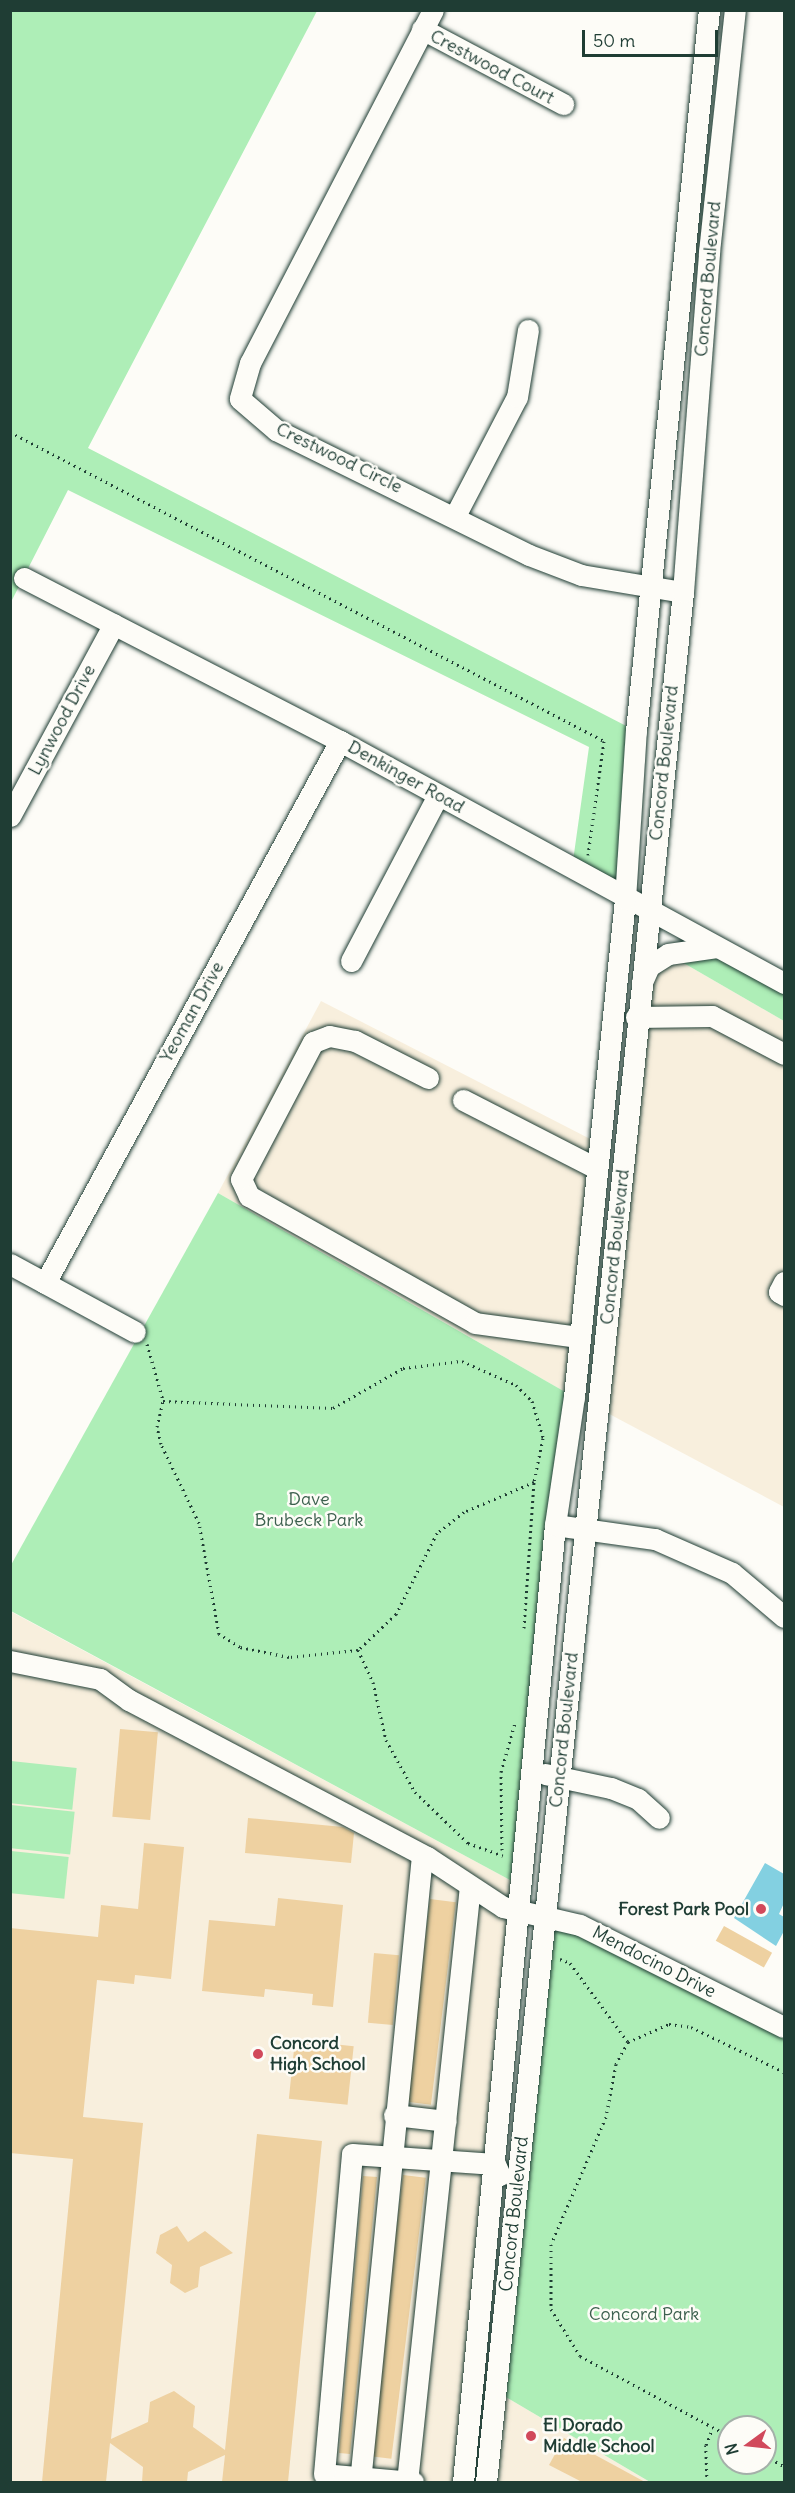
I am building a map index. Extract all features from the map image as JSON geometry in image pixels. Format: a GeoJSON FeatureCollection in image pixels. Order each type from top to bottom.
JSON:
{"type":"FeatureCollection","features":[{"type":"Feature","properties":{"kind":"street","name":"Crestwood Circle"},"geometry":{"type":"LineString","coordinates":[[433,10],[250,363],[240,399],[276,430],[456,514],[530,555],[581,575],[682,592]]}},
{"type":"Feature","properties":{"kind":"street","name":"Concord Boulevard"},"geometry":{"type":"LineString","coordinates":[[462,2482],[495,2164],[555,1525],[579,1337],[594,1167],[625,899],[650,587],[709,10]]}},
{"type":"Feature","properties":{"kind":"street","name":"Concord Boulevard"},"geometry":{"type":"LineString","coordinates":[[486,2482],[587,1527],[638,991],[682,592],[709,252],[735,10]]}},
{"type":"Feature","properties":{"kind":"street","name":"Crestwood Court"},"geometry":{"type":"LineString","coordinates":[[422,29],[563,104]]}},
{"type":"Feature","properties":{"kind":"street"},"geometry":{"type":"LineString","coordinates":[[456,514],[517,397],[528,330]]}},
{"type":"Feature","properties":{"kind":"street","name":"Denkinger Road"},"geometry":{"type":"LineString","coordinates":[[24,578],[340,741],[647,911],[784,983]]}},
{"type":"Feature","properties":{"kind":"street","name":"Lynwood Drive"},"geometry":{"type":"LineString","coordinates":[[10,816],[114,624]]}},
{"type":"Feature","properties":{"kind":"street","name":"Yeoman Drive"},"geometry":{"type":"LineString","coordinates":[[45,1283],[340,741]]}},
{"type":"Feature","properties":{"kind":"street"},"geometry":{"type":"LineString","coordinates":[[351,961],[438,795]]}},
{"type":"Feature","properties":{"kind":"street"},"geometry":{"type":"LineString","coordinates":[[638,991],[649,966],[668,954],[717,947]]}},
{"type":"Feature","properties":{"kind":"street"},"geometry":{"type":"LineString","coordinates":[[636,1017],[712,1016],[784,1054]]}},
{"type":"Feature","properties":{"kind":"street"},"geometry":{"type":"LineString","coordinates":[[428,1078],[354,1041],[329,1036],[313,1042],[241,1179],[249,1196],[475,1323],[579,1337]]}},
{"type":"Feature","properties":{"kind":"street"},"geometry":{"type":"LineString","coordinates":[[463,1100],[594,1167]]}},
{"type":"Feature","properties":{"kind":"street"},"geometry":{"type":"LineString","coordinates":[[10,1264],[135,1332]]}},
{"type":"Feature","properties":{"kind":"street"},"geometry":{"type":"LineString","coordinates":[[784,1282],[779,1292],[784,1295]]}},
{"type":"Feature","properties":{"kind":"street"},"geometry":{"type":"LineString","coordinates":[[555,1525],[587,1527],[655,1539],[732,1573],[784,1617]]}},
{"type":"Feature","properties":{"kind":"street","name":"Mendocino Drive"},"geometry":{"type":"LineString","coordinates":[[10,1661],[100,1679],[129,1700],[422,1855],[470,1886],[519,1911],[580,1925],[784,2027]]}},
{"type":"Feature","properties":{"kind":"street"},"geometry":{"type":"LineString","coordinates":[[533,1772],[611,1788],[638,1799],[659,1818]]}},
{"type":"Feature","properties":{"kind":"street"},"geometry":{"type":"LineString","coordinates":[[360,2480],[394,2115],[422,1855]]}},
{"type":"Feature","properties":{"kind":"street"},"geometry":{"type":"LineString","coordinates":[[407,2482],[447,2121],[470,1886]]}},
{"type":"Feature","properties":{"kind":"street"},"geometry":{"type":"LineString","coordinates":[[394,2115],[447,2121]]}},
{"type":"Feature","properties":{"kind":"street"},"geometry":{"type":"LineString","coordinates":[[413,2482],[324,2478],[352,2154],[495,2164],[505,2184],[490,2332],[499,2352]]}},
{"type":"Feature","properties":{"kind":"path"},"geometry":{"type":"LineString","coordinates":[[10,432],[55,458],[604,741],[585,875]]}},
{"type":"Feature","properties":{"kind":"path"},"geometry":{"type":"LineString","coordinates":[[135,1332],[152,1350],[163,1401],[157,1427],[161,1444],[199,1523],[219,1634],[240,1647],[289,1657],[357,1650],[396,1614],[437,1533],[464,1512],[534,1482]]}},
{"type":"Feature","properties":{"kind":"path"},"geometry":{"type":"LineString","coordinates":[[163,1401],[333,1408],[403,1368],[462,1360],[516,1385],[532,1401],[543,1438],[534,1482],[522,1585],[524,1633]]}},
{"type":"Feature","properties":{"kind":"path"},"geometry":{"type":"LineString","coordinates":[[357,1650],[373,1682],[386,1740],[415,1792],[468,1843],[502,1856],[501,1772],[518,1710]]}},
{"type":"Feature","properties":{"kind":"path"},"geometry":{"type":"LineString","coordinates":[[541,1952],[570,1963],[628,2042]]}},
{"type":"Feature","properties":{"kind":"path"},"geometry":{"type":"LineString","coordinates":[[717,2430],[580,2356],[551,2308],[551,2244],[606,2117],[616,2064],[628,2042],[669,2024],[691,2027],[784,2072]]}},
{"type":"Feature","properties":{"kind":"path"},"geometry":{"type":"LineString","coordinates":[[707,2482],[706,2445],[713,2428]]}},
{"type":"Feature","properties":{"kind":"shaded area"},"geometry":{"type":"Polygon","coordinates":[[[668,954],[784,1021],[784,1507],[598,1408],[638,991],[668,954]]]}},
{"type":"Feature","properties":{"kind":"shaded area"},"geometry":{"type":"Polygon","coordinates":[[[321,1001],[598,1143],[574,1397],[218,1193],[321,1001]]]}},
{"type":"Feature","properties":{"kind":"shaded area","name":"Concord High School"},"geometry":{"type":"Polygon","coordinates":[[[10,1611],[521,1886],[463,2482],[11,2482],[10,1611]]]}},
{"type":"Feature","properties":{"kind":"shaded area","name":"El Dorado Middle School"},"geometry":{"type":"Polygon","coordinates":[[[494,2390],[650,2482],[486,2482],[494,2390]]]}},
{"type":"Feature","properties":{"kind":"green space"},"geometry":{"type":"Polygon","coordinates":[[[11,11],[317,11],[88,448],[636,731],[625,899],[572,868],[589,747],[68,490],[11,602],[11,11]]]}},
{"type":"Feature","properties":{"kind":"green space"},"geometry":{"type":"Polygon","coordinates":[[[717,947],[784,983],[784,1021],[668,954],[717,947]]]}},
{"type":"Feature","properties":{"kind":"green space","name":"Dave Brubeck Park"},"geometry":{"type":"Polygon","coordinates":[[[218,1193],[574,1397],[521,1886],[11,1611],[11,1565],[218,1193]]]}},
{"type":"Feature","properties":{"kind":"green space"},"geometry":{"type":"Polygon","coordinates":[[[11,1761],[77,1768],[72,1810],[10,1803],[11,1761]]]}},
{"type":"Feature","properties":{"kind":"green space"},"geometry":{"type":"Polygon","coordinates":[[[11,1805],[75,1812],[70,1854],[10,1848],[11,1805]]]}},
{"type":"Feature","properties":{"kind":"green space"},"geometry":{"type":"Polygon","coordinates":[[[11,1851],[69,1857],[64,1899],[10,1893],[11,1851]]]}},
{"type":"Feature","properties":{"kind":"green space","name":"Concord Park"},"geometry":{"type":"Polygon","coordinates":[[[544,1917],[784,2027],[784,2482],[650,2482],[494,2390],[544,1917]]]}},
{"type":"Feature","properties":{"kind":"water","name":"Forest Park Pool"},"geometry":{"type":"Polygon","coordinates":[[[765,1863],[784,1874],[784,1903],[779,1914],[784,1917],[784,1931],[776,1946],[734,1918],[765,1863]]]}},
{"type":"Feature","properties":{"kind":"building"},"geometry":{"type":"Polygon","coordinates":[[[120,1729],[158,1732],[150,1820],[112,1817],[120,1729]]]}},
{"type":"Feature","properties":{"kind":"building"},"geometry":{"type":"Polygon","coordinates":[[[248,1818],[343,1827],[354,1833],[351,1863],[245,1853],[248,1818]]]}},
{"type":"Feature","properties":{"kind":"building"},"geometry":{"type":"Polygon","coordinates":[[[144,1843],[184,1847],[171,1979],[135,1975],[134,1984],[97,1980],[83,2117],[143,2123],[111,2439],[148,2422],[150,2402],[174,2391],[195,2406],[193,2427],[225,2450],[257,2134],[322,2141],[288,2482],[222,2482],[225,2455],[188,2472],[187,2482],[142,2482],[143,2467],[110,2443],[106,2482],[42,2482],[73,2159],[10,2153],[10,1928],[98,1937],[101,1905],[138,1909],[144,1843]]]}},
{"type":"Feature","properties":{"kind":"building"},"geometry":{"type":"Polygon","coordinates":[[[278,1898],[343,1905],[333,2007],[312,2005],[313,1994],[265,1989],[264,1997],[202,1991],[209,1920],[275,1926],[278,1898]]]}},
{"type":"Feature","properties":{"kind":"building"},"geometry":{"type":"Polygon","coordinates":[[[430,1899],[456,1902],[431,2105],[405,2101],[430,1899]]]}},
{"type":"Feature","properties":{"kind":"building"},"geometry":{"type":"Polygon","coordinates":[[[724,1926],[772,1953],[764,1968],[716,1941],[724,1926]]]}},
{"type":"Feature","properties":{"kind":"building"},"geometry":{"type":"Polygon","coordinates":[[[374,1953],[399,1955],[393,2025],[368,2023],[374,1953]]]}},
{"type":"Feature","properties":{"kind":"building"},"geometry":{"type":"Polygon","coordinates":[[[295,2040],[354,2046],[348,2105],[289,2099],[295,2040]]]}},
{"type":"Feature","properties":{"kind":"building"},"geometry":{"type":"Polygon","coordinates":[[[403,2175],[426,2178],[391,2459],[369,2456],[403,2175]]]}},
{"type":"Feature","properties":{"kind":"building"},"geometry":{"type":"Polygon","coordinates":[[[363,2176],[377,2177],[350,2454],[339,2453],[363,2176]]]}},
{"type":"Feature","properties":{"kind":"building"},"geometry":{"type":"Polygon","coordinates":[[[177,2226],[188,2242],[205,2231],[233,2253],[200,2267],[198,2287],[185,2293],[170,2283],[172,2265],[156,2253],[160,2235],[177,2226]]]}},
{"type":"Feature","properties":{"kind":"building"},"geometry":{"type":"Polygon","coordinates":[[[564,2438],[645,2482],[582,2482],[549,2465],[564,2438]]]}},
{"type":"Feature","properties":{"kind":"place","name":"Forest Park Pool"},"geometry":{"type":"Point","coordinates":[761,1909]}},
{"type":"Feature","properties":{"kind":"place","name":"Concord High School"},"geometry":{"type":"Point","coordinates":[258,2054]}},
{"type":"Feature","properties":{"kind":"place","name":"El Dorado Middle School"},"geometry":{"type":"Point","coordinates":[531,2436]}}]}
